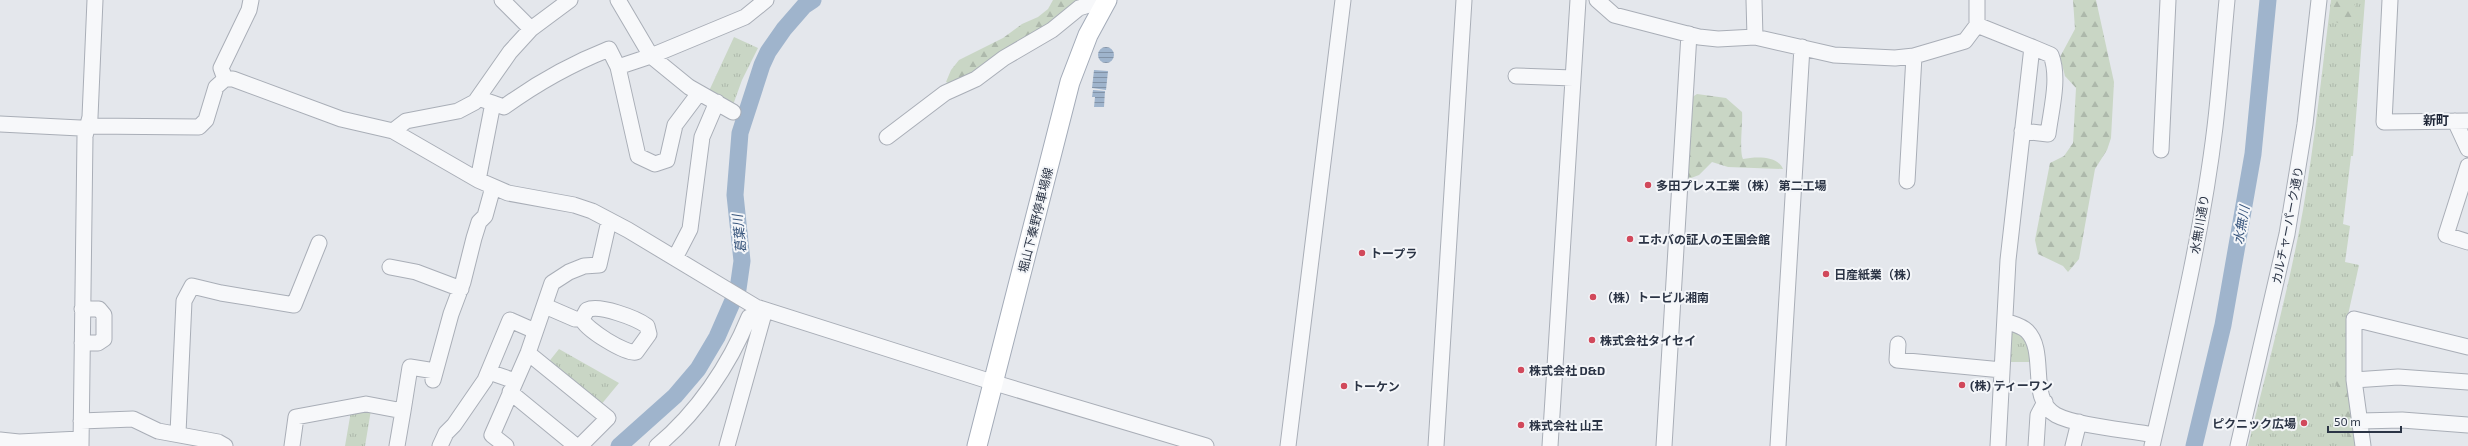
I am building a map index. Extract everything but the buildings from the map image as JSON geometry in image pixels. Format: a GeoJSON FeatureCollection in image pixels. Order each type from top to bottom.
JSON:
{"type":"FeatureCollection","features":[{"type":"Feature","properties":{"kind":"main road","name":"堀山下秦野停車場線"},"geometry":{"type":"LineString","coordinates":[[977,446],[995,383],[1070,82],[1088,35],[1106,0]]}},
{"type":"Feature","properties":{"kind":"street"},"geometry":{"type":"LineString","coordinates":[[0,440],[20,442],[80,442],[85,136],[89,126],[95,0]]}},
{"type":"Feature","properties":{"kind":"street"},"geometry":{"type":"LineString","coordinates":[[224,79],[221,68],[249,10],[251,0]]}},
{"type":"Feature","properties":{"kind":"street"},"geometry":{"type":"LineString","coordinates":[[502,0],[531,29]]}},
{"type":"Feature","properties":{"kind":"street"},"geometry":{"type":"LineString","coordinates":[[618,0],[651,56],[669,73],[699,93],[733,112]]}},
{"type":"Feature","properties":{"kind":"street"},"geometry":{"type":"LineString","coordinates":[[618,67],[651,56],[745,17],[766,0]]}},
{"type":"Feature","properties":{"kind":"street"},"geometry":{"type":"LineString","coordinates":[[887,138],[945,93],[976,80],[1004,58],[1052,30],[1079,8],[1106,0]]}},
{"type":"Feature","properties":{"kind":"street"},"geometry":{"type":"LineString","coordinates":[[1288,446],[1343,0]]}},
{"type":"Feature","properties":{"kind":"street"},"geometry":{"type":"LineString","coordinates":[[1436,446],[1464,0]]}},
{"type":"Feature","properties":{"kind":"street"},"geometry":{"type":"LineString","coordinates":[[1550,446],[1578,0]]}},
{"type":"Feature","properties":{"kind":"street"},"geometry":{"type":"LineString","coordinates":[[1598,0],[1614,15],[1689,34],[1718,39],[1755,37],[1834,55],[1867,58],[1914,56],[1966,41],[1977,25],[1977,0]]}},
{"type":"Feature","properties":{"kind":"street"},"geometry":{"type":"LineString","coordinates":[[1754,0],[1755,37]]}},
{"type":"Feature","properties":{"kind":"street"},"geometry":{"type":"LineString","coordinates":[[2161,150],[2168,0]]}},
{"type":"Feature","properties":{"kind":"street","name":"水無川通り"},"geometry":{"type":"LineString","coordinates":[[2153,441],[2196,241],[2214,128],[2227,0]]}},
{"type":"Feature","properties":{"kind":"street","name":"カルチャーパーク通り"},"geometry":{"type":"LineString","coordinates":[[2238,446],[2287,234],[2305,124],[2319,0]]}},
{"type":"Feature","properties":{"kind":"street"},"geometry":{"type":"LineString","coordinates":[[2390,0],[2384,122],[2461,121],[2468,149]]}},
{"type":"Feature","properties":{"kind":"street"},"geometry":{"type":"LineString","coordinates":[[393,131],[406,121],[468,108],[478,98],[510,52],[531,29],[564,1]]}},
{"type":"Feature","properties":{"kind":"street"},"geometry":{"type":"LineString","coordinates":[[1977,25],[2051,55],[2055,70],[2048,134],[2022,131]]}},
{"type":"Feature","properties":{"kind":"street"},"geometry":{"type":"LineString","coordinates":[[1664,446],[1689,34]]}},
{"type":"Feature","properties":{"kind":"street"},"geometry":{"type":"LineString","coordinates":[[1778,446],[1802,47]]}},
{"type":"Feature","properties":{"kind":"street"},"geometry":{"type":"LineString","coordinates":[[1998,446],[2008,260],[2032,47]]}},
{"type":"Feature","properties":{"kind":"street"},"geometry":{"type":"LineString","coordinates":[[478,98],[504,107],[532,87],[574,63],[608,49],[618,67],[638,156],[655,164],[668,160],[675,125],[699,93]]}},
{"type":"Feature","properties":{"kind":"street"},"geometry":{"type":"LineString","coordinates":[[1906,181],[1914,56]]}},
{"type":"Feature","properties":{"kind":"street"},"geometry":{"type":"LineString","coordinates":[[1516,76],[1573,78]]}},
{"type":"Feature","properties":{"kind":"street"},"geometry":{"type":"LineString","coordinates":[[0,124],[80,128],[89,126],[198,127],[206,120],[216,88],[224,79],[233,79],[341,119],[393,131],[478,180],[508,193],[574,205],[609,221],[761,308],[995,383],[1206,446]]}},
{"type":"Feature","properties":{"kind":"street"},"geometry":{"type":"LineString","coordinates":[[675,258],[690,229],[702,137],[717,102]]}},
{"type":"Feature","properties":{"kind":"street"},"geometry":{"type":"LineString","coordinates":[[478,180],[493,103]]}},
{"type":"Feature","properties":{"kind":"street"},"geometry":{"type":"LineString","coordinates":[[2468,166],[2446,236],[2468,242]]}},
{"type":"Feature","properties":{"kind":"street"},"geometry":{"type":"LineString","coordinates":[[397,446],[410,367],[434,376],[461,289],[474,238],[479,222],[485,216],[493,187]]}},
{"type":"Feature","properties":{"kind":"street"},"geometry":{"type":"LineString","coordinates":[[502,445],[492,435],[512,386],[528,353],[552,283],[568,272],[584,266],[598,265],[609,221]]}},
{"type":"Feature","properties":{"kind":"street"},"geometry":{"type":"LineString","coordinates":[[178,433],[184,301],[192,286],[221,294],[294,305],[319,243]]}},
{"type":"Feature","properties":{"kind":"street"},"geometry":{"type":"LineString","coordinates":[[396,273],[416,272],[461,289]]}},
{"type":"Feature","properties":{"kind":"street"},"geometry":{"type":"LineString","coordinates":[[544,306],[574,319],[582,319]]}},
{"type":"Feature","properties":{"kind":"street"},"geometry":{"type":"LineString","coordinates":[[657,446],[699,403],[734,350],[749,317],[761,308]]}},
{"type":"Feature","properties":{"kind":"street"},"geometry":{"type":"LineString","coordinates":[[726,446],[761,308]]}},
{"type":"Feature","properties":{"kind":"street"},"geometry":{"type":"LineString","coordinates":[[82,309],[99,309],[104,315],[104,339],[98,343],[82,343]]}},
{"type":"Feature","properties":{"kind":"street"},"geometry":{"type":"LineString","coordinates":[[2363,446],[2354,380],[2354,319],[2468,348]]}},
{"type":"Feature","properties":{"kind":"street"},"geometry":{"type":"LineString","coordinates":[[440,446],[446,433],[470,403],[489,372],[510,320],[535,331]]}},
{"type":"Feature","properties":{"kind":"street"},"geometry":{"type":"LineString","coordinates":[[2005,321],[2018,325],[2030,335],[2035,347],[2044,402],[2056,415],[2153,441]]}},
{"type":"Feature","properties":{"kind":"street"},"geometry":{"type":"LineString","coordinates":[[1898,344],[1897,360],[2002,370]]}},
{"type":"Feature","properties":{"kind":"street"},"geometry":{"type":"LineString","coordinates":[[528,353],[608,418],[580,446]]}},
{"type":"Feature","properties":{"kind":"street"},"geometry":{"type":"LineString","coordinates":[[489,372],[512,386],[576,446]]}},
{"type":"Feature","properties":{"kind":"street"},"geometry":{"type":"LineString","coordinates":[[2354,380],[2398,377],[2468,382]]}},
{"type":"Feature","properties":{"kind":"street"},"geometry":{"type":"LineString","coordinates":[[2036,446],[2038,415],[2044,402]]}},
{"type":"Feature","properties":{"kind":"street"},"geometry":{"type":"LineString","coordinates":[[292,446],[296,417],[366,404],[403,411]]}},
{"type":"Feature","properties":{"kind":"street"},"geometry":{"type":"LineString","coordinates":[[81,421],[133,420],[158,431],[178,433],[218,442],[225,446]]}},
{"type":"Feature","properties":{"kind":"street"},"geometry":{"type":"LineString","coordinates":[[2360,421],[2417,420],[2468,424]]}},
{"type":"Feature","properties":{"kind":"street"},"geometry":{"type":"LineString","coordinates":[[2074,446],[2080,422]]}},
{"type":"Feature","properties":{"kind":"green space"},"geometry":{"type":"Polygon","coordinates":[[[2343,-2],[2352,2],[2356,11],[2352,20],[2343,24],[2334,20],[2330,11],[2334,2],[2343,-2]]]}},
{"type":"Feature","properties":{"kind":"green space"},"geometry":{"type":"Polygon","coordinates":[[[1053,0],[1080,0],[1067,8],[1045,26],[952,85],[946,82],[951,70],[959,60],[1003,38],[1022,24],[1038,17],[1048,9],[1053,0]]]}},
{"type":"Feature","properties":{"kind":"green space"},"geometry":{"type":"Polygon","coordinates":[[[2073,0],[2096,0],[2114,82],[2111,138],[2107,150],[2095,169],[2079,259],[2068,272],[2063,266],[2038,254],[2035,240],[2050,163],[2064,156],[2073,143],[2076,88],[2065,76],[2060,57],[2075,29],[2073,0]]]}},
{"type":"Feature","properties":{"kind":"green space"},"geometry":{"type":"Polygon","coordinates":[[[2331,0],[2365,0],[2353,156],[2351,156],[2343,224],[2350,226],[2345,262],[2359,265],[2348,315],[2347,380],[2357,446],[2248,446],[2284,299],[2303,210],[2315,131],[2331,0]]]}},
{"type":"Feature","properties":{"kind":"green space"},"geometry":{"type":"Polygon","coordinates":[[[734,37],[758,48],[742,80],[733,105],[709,91],[734,37]]]}},
{"type":"Feature","properties":{"kind":"green space"},"geometry":{"type":"Polygon","coordinates":[[[1697,94],[1726,98],[1742,112],[1741,150],[1743,159],[1771,159],[1780,164],[1783,169],[1728,167],[1712,162],[1699,175],[1686,180],[1690,124],[1692,121],[1689,113],[1692,110],[1691,98],[1697,94]]]}},
{"type":"Feature","properties":{"kind":"green space"},"geometry":{"type":"Polygon","coordinates":[[[2009,330],[2019,334],[2026,342],[2031,362],[2007,362],[2009,330]]]}},
{"type":"Feature","properties":{"kind":"green space"},"geometry":{"type":"Polygon","coordinates":[[[559,349],[619,383],[600,406],[547,364],[559,349]]]}},
{"type":"Feature","properties":{"kind":"green space"},"geometry":{"type":"Polygon","coordinates":[[[2345,367],[2349,369],[2361,446],[2349,446],[2340,392],[2331,376],[2336,369],[2345,367]]]}},
{"type":"Feature","properties":{"kind":"green space"},"geometry":{"type":"Polygon","coordinates":[[[371,410],[365,446],[345,446],[351,411],[371,410]]]}},
{"type":"Feature","properties":{"kind":"water"},"geometry":{"type":"Polygon","coordinates":[[[1106,47],[1113,52],[1114,55],[1109,62],[1106,63],[1099,58],[1098,55],[1103,48],[1106,47]]]}},
{"type":"Feature","properties":{"kind":"water"},"geometry":{"type":"Polygon","coordinates":[[[1094,70],[1108,71],[1106,90],[1092,88],[1094,70]]]}},
{"type":"Feature","properties":{"kind":"water"},"geometry":{"type":"Polygon","coordinates":[[[1093,90],[1105,91],[1104,107],[1094,107],[1095,97],[1092,97],[1093,90]]]}},
{"type":"Feature","properties":{"kind":"waterway","name":"葛葉川"},"geometry":{"type":"LineString","coordinates":[[619,446],[675,396],[698,369],[717,337],[738,289],[742,261],[735,195],[740,133],[762,65],[768,52],[784,29],[804,6],[813,0]]}},
{"type":"Feature","properties":{"kind":"waterway","name":"水無川"},"geometry":{"type":"LineString","coordinates":[[2194,446],[2223,325],[2253,154],[2268,0]]}},
{"type":"Feature","properties":{"kind":"place","name":"多田プレス工業（株） 第二工場"},"geometry":{"type":"Point","coordinates":[1648,185]}},
{"type":"Feature","properties":{"kind":"place","name":"エホバの証人の王国会館"},"geometry":{"type":"Point","coordinates":[1630,239]}},
{"type":"Feature","properties":{"kind":"place","name":"トープラ"},"geometry":{"type":"Point","coordinates":[1362,253]}},
{"type":"Feature","properties":{"kind":"place","name":"日産紙業（株）"},"geometry":{"type":"Point","coordinates":[1826,274]}},
{"type":"Feature","properties":{"kind":"place","name":"（株）トービル湘南"},"geometry":{"type":"Point","coordinates":[1593,297]}},
{"type":"Feature","properties":{"kind":"place","name":"株式会社タイセイ"},"geometry":{"type":"Point","coordinates":[1592,340]}},
{"type":"Feature","properties":{"kind":"place","name":"株式会社 D&D"},"geometry":{"type":"Point","coordinates":[1521,370]}},
{"type":"Feature","properties":{"kind":"place","name":"(株) ティーワン"},"geometry":{"type":"Point","coordinates":[1962,385]}},
{"type":"Feature","properties":{"kind":"place","name":"トーケン"},"geometry":{"type":"Point","coordinates":[1344,386]}},
{"type":"Feature","properties":{"kind":"place","name":"ピクニック広場"},"geometry":{"type":"Point","coordinates":[2304,423]}},
{"type":"Feature","properties":{"kind":"place","name":"株式会社 山王"},"geometry":{"type":"Point","coordinates":[1521,425]}},
{"type":"Feature","properties":{"kind":"district","name":"新町"},"geometry":{"type":"Point","coordinates":[2436,120]}}]}
